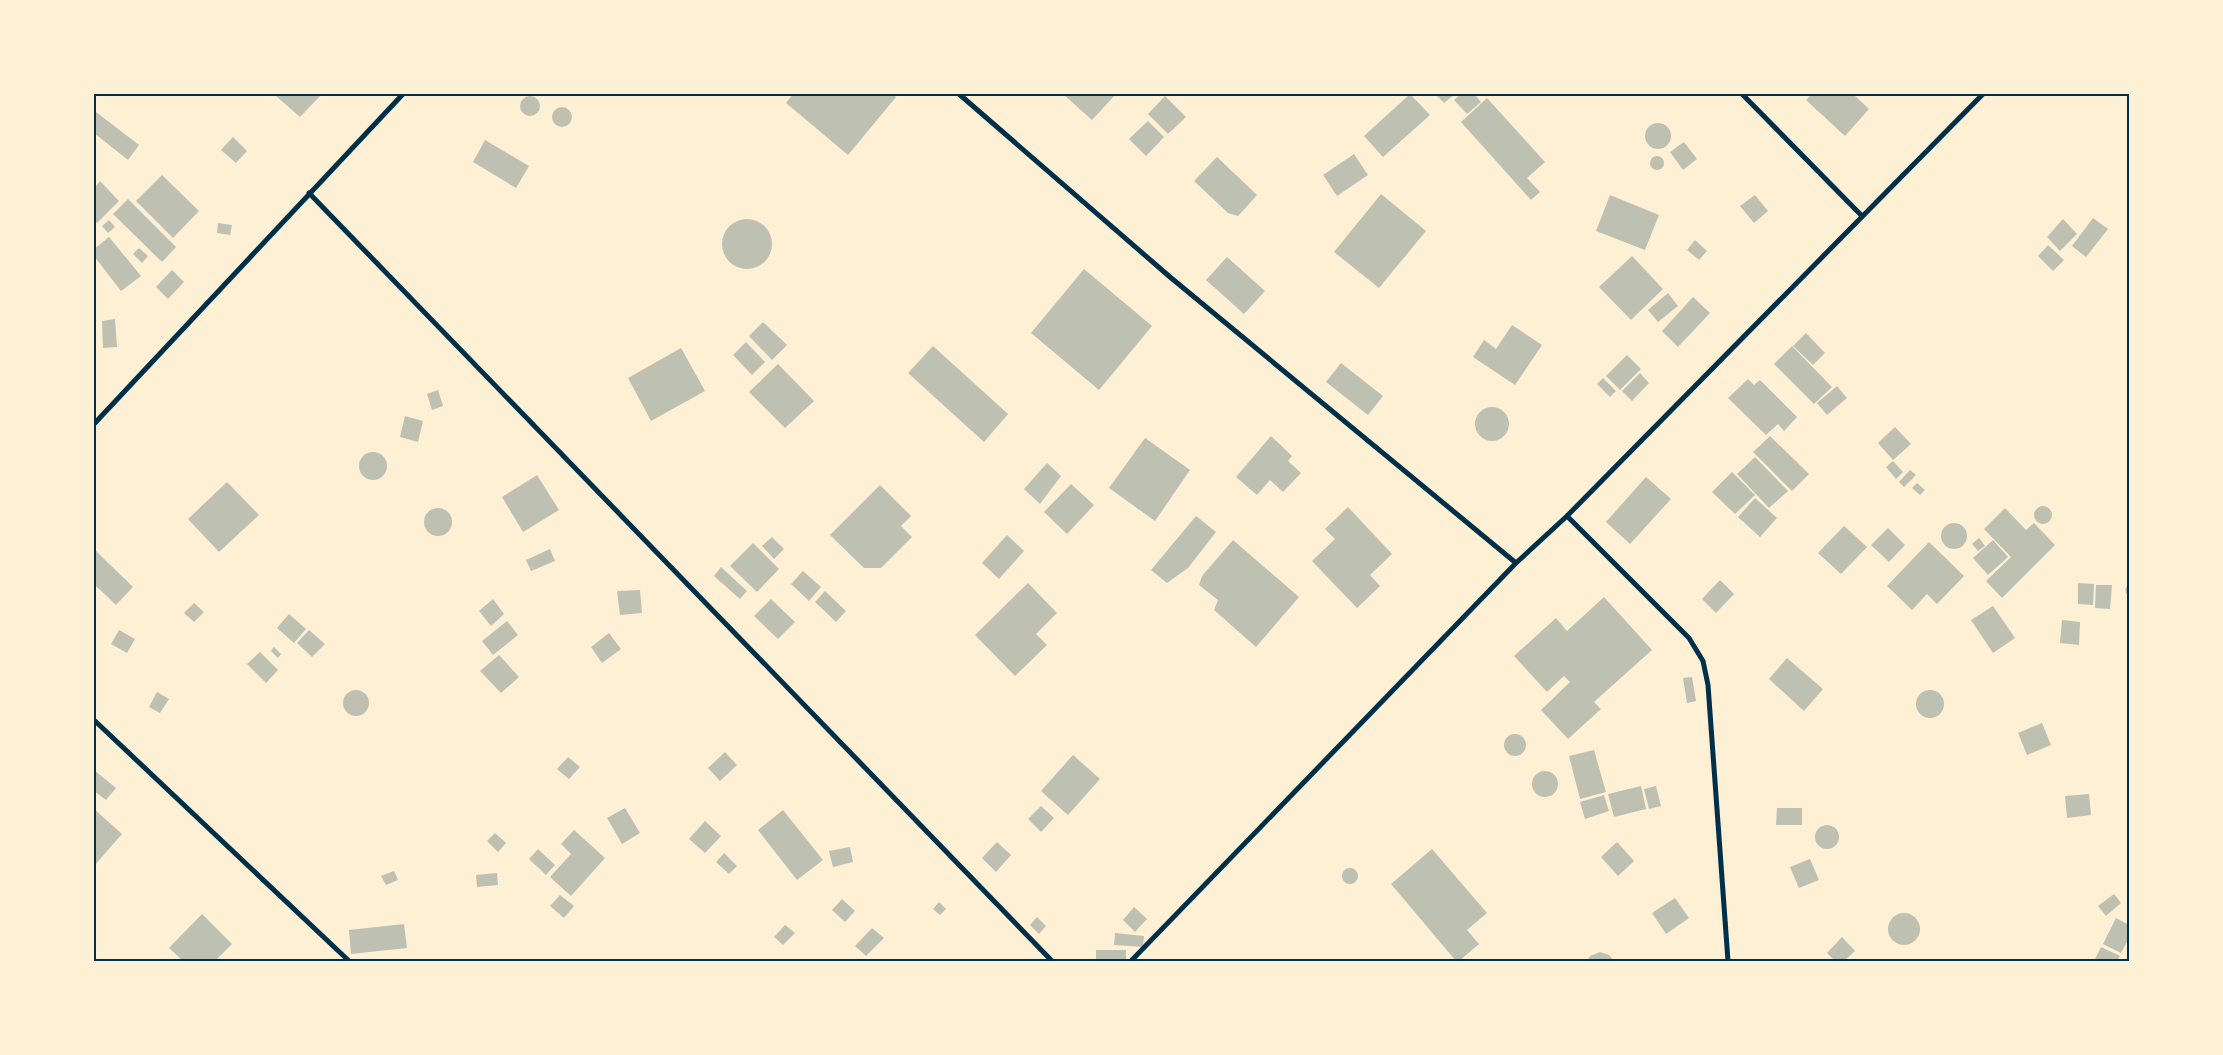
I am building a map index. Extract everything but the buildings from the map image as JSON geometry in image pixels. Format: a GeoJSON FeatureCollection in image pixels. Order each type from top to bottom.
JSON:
{"type":"FeatureCollection","features":[{"type":"Feature","properties":{"kind":"street"},"geometry":{"type":"LineString","coordinates":[[94,424],[403,94]]}},
{"type":"Feature","properties":{"kind":"street"},"geometry":{"type":"LineString","coordinates":[[959,94],[1170,277],[1516,564]]}},
{"type":"Feature","properties":{"kind":"street"},"geometry":{"type":"LineString","coordinates":[[1742,94],[1862,216]]}},
{"type":"Feature","properties":{"kind":"street"},"geometry":{"type":"LineString","coordinates":[[1132,961],[1516,564],[1567,516],[1983,94]]}},
{"type":"Feature","properties":{"kind":"street"},"geometry":{"type":"LineString","coordinates":[[309,193],[1052,961]]}},
{"type":"Feature","properties":{"kind":"street"},"geometry":{"type":"LineString","coordinates":[[1567,516],[1689,638],[1703,661],[1708,686],[1728,961]]}},
{"type":"Feature","properties":{"kind":"street"},"geometry":{"type":"LineString","coordinates":[[94,720],[349,961]]}}]}
